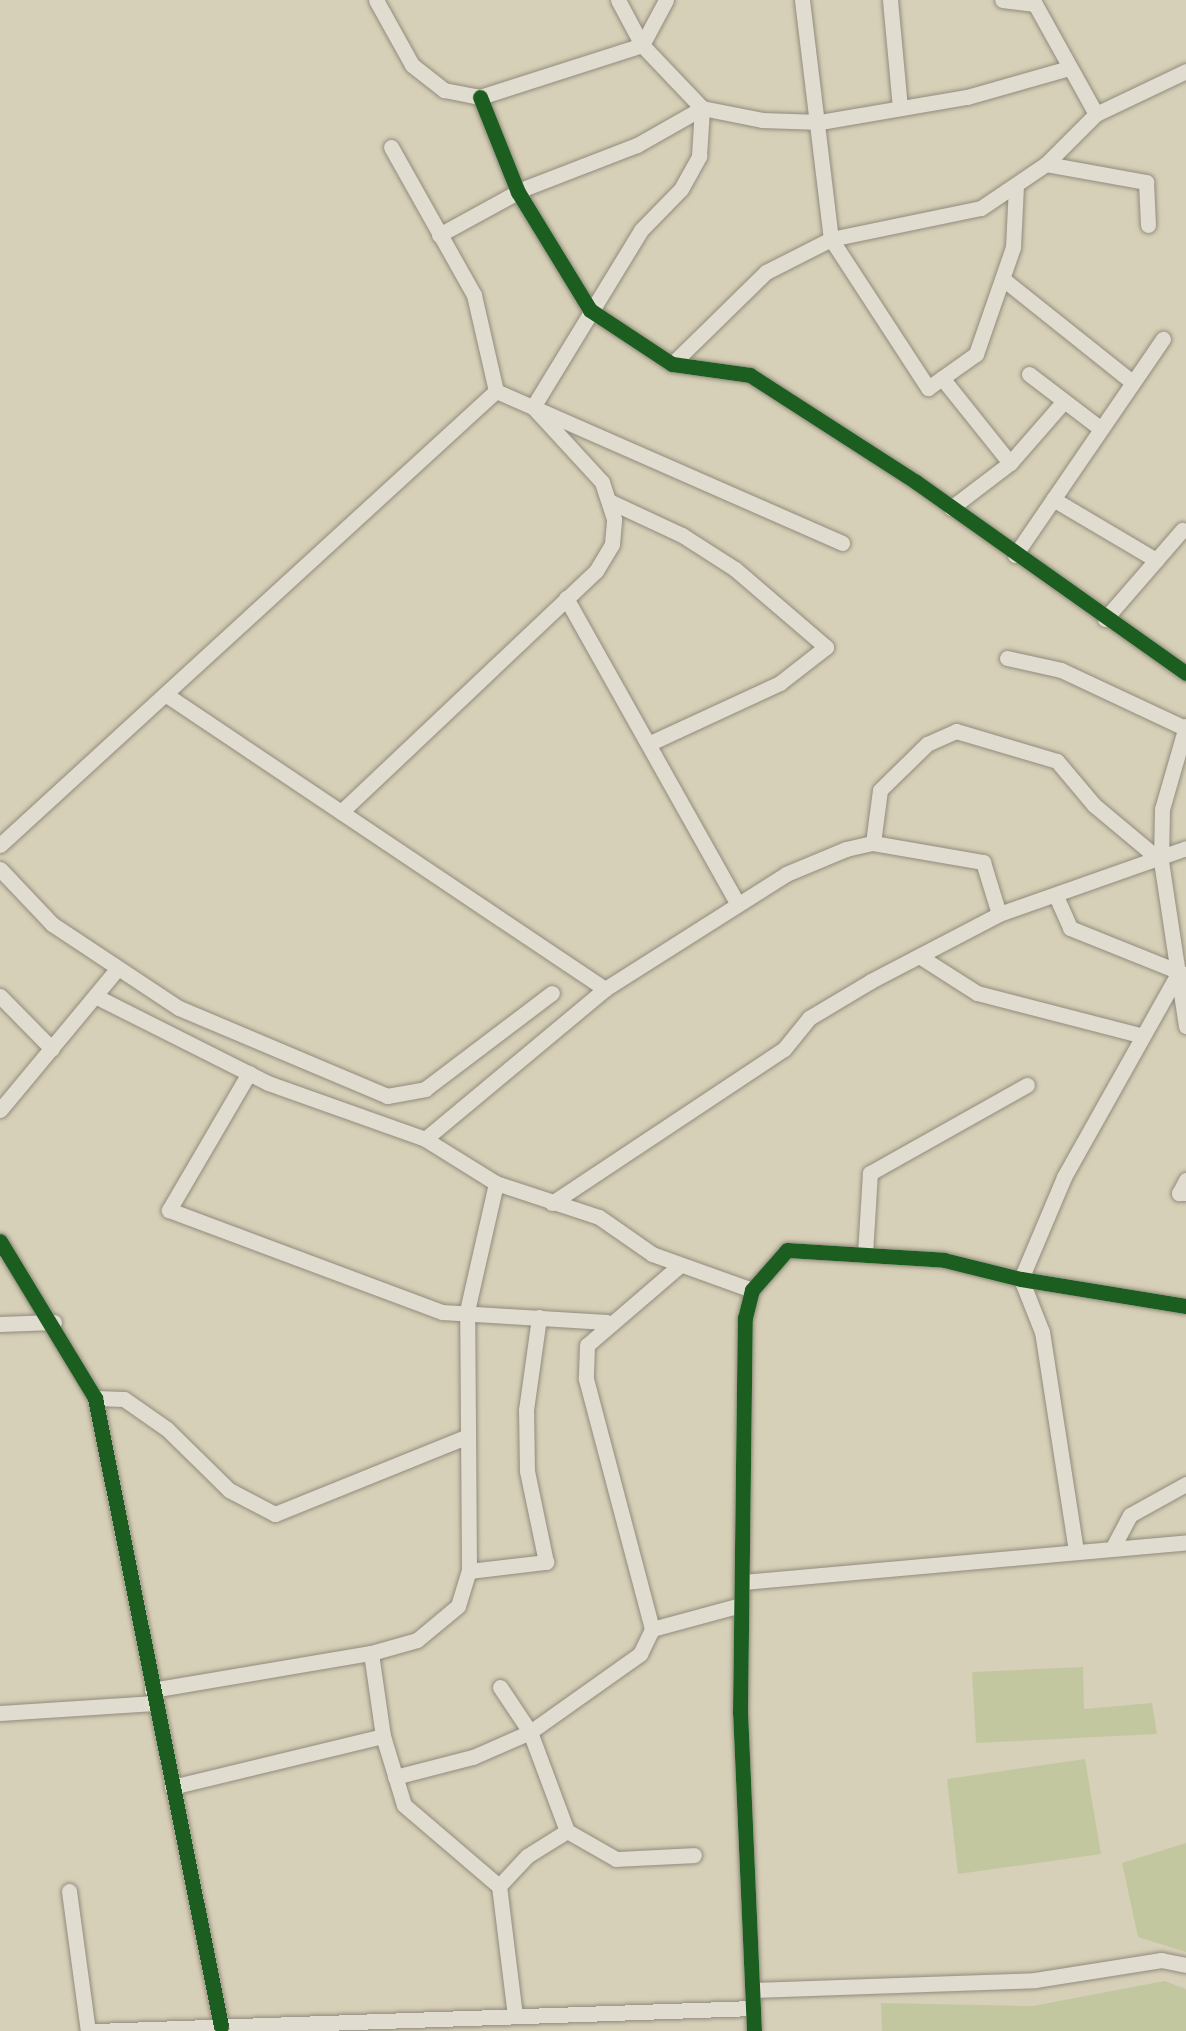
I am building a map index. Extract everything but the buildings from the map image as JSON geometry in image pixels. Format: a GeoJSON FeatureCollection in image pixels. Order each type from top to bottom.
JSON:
{"type":"FeatureCollection","features":[{"type":"Feature","properties":{"kind":"street"},"geometry":{"type":"LineString","coordinates":[[376,0],[412,64],[444,90],[480,97],[642,45],[666,0]]}},
{"type":"Feature","properties":{"kind":"street"},"geometry":{"type":"LineString","coordinates":[[533,407],[641,230],[681,189],[699,156],[702,108],[642,45],[618,0]]}},
{"type":"Feature","properties":{"kind":"street"},"geometry":{"type":"LineString","coordinates":[[802,0],[820,122],[831,239],[928,388],[976,354],[1013,247],[1016,186]]}},
{"type":"Feature","properties":{"kind":"street"},"geometry":{"type":"LineString","coordinates":[[890,0],[900,108]]}},
{"type":"Feature","properties":{"kind":"street"},"geometry":{"type":"LineString","coordinates":[[1002,0],[1035,4],[1096,114]]}},
{"type":"Feature","properties":{"kind":"street"},"geometry":{"type":"LineString","coordinates":[[439,235],[518,192],[637,145],[702,108],[820,122],[900,108],[1069,68]]}},
{"type":"Feature","properties":{"kind":"street"},"geometry":{"type":"LineString","coordinates":[[672,364],[766,272],[831,239],[980,208],[1046,164],[1096,114],[1186,71]]}},
{"type":"Feature","properties":{"kind":"street"},"geometry":{"type":"LineString","coordinates":[[480,97],[518,192],[590,310],[672,364],[750,375],[950,508],[1186,674]]}},
{"type":"Feature","properties":{"kind":"street"},"geometry":{"type":"LineString","coordinates":[[391,147],[474,295],[496,391]]}},
{"type":"Feature","properties":{"kind":"street"},"geometry":{"type":"LineString","coordinates":[[1046,164],[1146,182],[1148,225]]}},
{"type":"Feature","properties":{"kind":"street"},"geometry":{"type":"LineString","coordinates":[[1003,279],[1132,382]]}},
{"type":"Feature","properties":{"kind":"street"},"geometry":{"type":"LineString","coordinates":[[1016,555],[1164,339]]}},
{"type":"Feature","properties":{"kind":"street"},"geometry":{"type":"LineString","coordinates":[[1029,374],[1100,428]]}},
{"type":"Feature","properties":{"kind":"street"},"geometry":{"type":"LineString","coordinates":[[942,378],[1010,463]]}},
{"type":"Feature","properties":{"kind":"street"},"geometry":{"type":"LineString","coordinates":[[496,391],[842,543]]}},
{"type":"Feature","properties":{"kind":"street"},"geometry":{"type":"LineString","coordinates":[[0,845],[496,391]]}},
{"type":"Feature","properties":{"kind":"street"},"geometry":{"type":"LineString","coordinates":[[950,508],[1010,463],[1064,400]]}},
{"type":"Feature","properties":{"kind":"street"},"geometry":{"type":"LineString","coordinates":[[341,812],[596,571],[612,544],[608,502],[580,452],[533,407]]}},
{"type":"Feature","properties":{"kind":"street"},"geometry":{"type":"LineString","coordinates":[[1053,500],[1156,560]]}},
{"type":"Feature","properties":{"kind":"street"},"geometry":{"type":"LineString","coordinates":[[608,502],[682,535],[735,569],[826,647],[780,683],[648,744]]}},
{"type":"Feature","properties":{"kind":"street"},"geometry":{"type":"LineString","coordinates":[[1106,618],[1182,530]]}},
{"type":"Feature","properties":{"kind":"street"},"geometry":{"type":"LineString","coordinates":[[566,598],[737,903]]}},
{"type":"Feature","properties":{"kind":"street"},"geometry":{"type":"LineString","coordinates":[[1007,658],[1061,670],[1186,727],[1162,809],[1162,861],[1182,973],[1186,1026]]}},
{"type":"Feature","properties":{"kind":"street"},"geometry":{"type":"LineString","coordinates":[[165,694],[605,989]]}},
{"type":"Feature","properties":{"kind":"street"},"geometry":{"type":"LineString","coordinates":[[873,843],[880,790],[927,744],[956,732],[1057,761],[1094,804],[1162,861]]}},
{"type":"Feature","properties":{"kind":"street"},"geometry":{"type":"LineString","coordinates":[[424,1139],[605,989],[786,874],[873,843],[983,862],[998,914]]}},
{"type":"Feature","properties":{"kind":"street"},"geometry":{"type":"LineString","coordinates":[[552,1203],[784,1050],[808,1018],[998,914],[1162,861],[1186,848]]}},
{"type":"Feature","properties":{"kind":"street"},"geometry":{"type":"LineString","coordinates":[[0,868],[52,924],[117,969],[255,1045],[388,1096],[425,1089],[552,993]]}},
{"type":"Feature","properties":{"kind":"street"},"geometry":{"type":"LineString","coordinates":[[1056,896],[1070,928],[1182,973]]}},
{"type":"Feature","properties":{"kind":"street"},"geometry":{"type":"LineString","coordinates":[[919,956],[977,993],[1143,1036]]}},
{"type":"Feature","properties":{"kind":"street"},"geometry":{"type":"LineString","coordinates":[[0,1110],[117,969]]}},
{"type":"Feature","properties":{"kind":"street"},"geometry":{"type":"LineString","coordinates":[[1076,1551],[1042,1332],[1021,1280],[1064,1177],[1182,973]]}},
{"type":"Feature","properties":{"kind":"street"},"geometry":{"type":"LineString","coordinates":[[0,996],[52,1049]]}},
{"type":"Feature","properties":{"kind":"street"},"geometry":{"type":"LineString","coordinates":[[95,996],[250,1073],[371,1124],[424,1139],[496,1183],[599,1217],[679,1266],[752,1290]]}},
{"type":"Feature","properties":{"kind":"street"},"geometry":{"type":"LineString","coordinates":[[250,1073],[170,1210],[442,1312],[607,1322]]}},
{"type":"Feature","properties":{"kind":"street"},"geometry":{"type":"LineString","coordinates":[[865,1254],[870,1173],[1027,1085]]}},
{"type":"Feature","properties":{"kind":"street"},"geometry":{"type":"LineString","coordinates":[[1186,1180],[1179,1193],[1186,1194]]}},
{"type":"Feature","properties":{"kind":"street"},"geometry":{"type":"LineString","coordinates":[[0,1713],[153,1696],[371,1654],[418,1640],[443,1624],[458,1606],[469,1571],[463,1438],[467,1311],[496,1183]]}},
{"type":"Feature","properties":{"kind":"street"},"geometry":{"type":"LineString","coordinates":[[0,1241],[54,1322],[95,1398],[222,2026]]}},
{"type":"Feature","properties":{"kind":"street"},"geometry":{"type":"LineString","coordinates":[[754,2031],[741,1605],[745,1318],[752,1290],[787,1250],[944,1260],[1021,1280],[1186,1306]]}},
{"type":"Feature","properties":{"kind":"street"},"geometry":{"type":"LineString","coordinates":[[395,1777],[473,1757],[530,1732],[640,1654],[652,1629],[586,1379],[587,1344],[607,1322],[679,1266]]}},
{"type":"Feature","properties":{"kind":"street"},"geometry":{"type":"LineString","coordinates":[[469,1571],[546,1562],[527,1471],[526,1410],[539,1317]]}},
{"type":"Feature","properties":{"kind":"street"},"geometry":{"type":"LineString","coordinates":[[0,1324],[54,1322]]}},
{"type":"Feature","properties":{"kind":"street"},"geometry":{"type":"LineString","coordinates":[[95,1398],[124,1399],[167,1429],[229,1490],[275,1514],[463,1438]]}},
{"type":"Feature","properties":{"kind":"street"},"geometry":{"type":"LineString","coordinates":[[1113,1547],[1130,1515],[1186,1484]]}},
{"type":"Feature","properties":{"kind":"street"},"geometry":{"type":"LineString","coordinates":[[742,1582],[1186,1542]]}},
{"type":"Feature","properties":{"kind":"street"},"geometry":{"type":"LineString","coordinates":[[652,1629],[741,1605]]}},
{"type":"Feature","properties":{"kind":"street"},"geometry":{"type":"LineString","coordinates":[[371,1654],[383,1736],[404,1804],[499,1886],[515,2016]]}},
{"type":"Feature","properties":{"kind":"street"},"geometry":{"type":"LineString","coordinates":[[500,1687],[530,1732],[566,1832],[616,1860],[694,1855]]}},
{"type":"Feature","properties":{"kind":"street"},"geometry":{"type":"LineString","coordinates":[[172,1787],[383,1736]]}},
{"type":"Feature","properties":{"kind":"street"},"geometry":{"type":"LineString","coordinates":[[499,1886],[527,1856],[566,1832]]}},
{"type":"Feature","properties":{"kind":"street"},"geometry":{"type":"LineString","coordinates":[[69,1892],[91,2031],[446,2024],[515,2016],[753,2008]]}},
{"type":"Feature","properties":{"kind":"street"},"geometry":{"type":"LineString","coordinates":[[753,1990],[1036,1980],[1161,1960],[1186,1965]]}},
{"type":"Feature","properties":{"kind":"green space"},"geometry":{"type":"Polygon","coordinates":[[[1083,1667],[1084,1709],[1152,1703],[1157,1734],[976,1743],[972,1672],[1083,1667]]]}},
{"type":"Feature","properties":{"kind":"green space"},"geometry":{"type":"Polygon","coordinates":[[[1085,1759],[1101,1854],[958,1874],[947,1779],[1085,1759]]]}},
{"type":"Feature","properties":{"kind":"green space"},"geometry":{"type":"Polygon","coordinates":[[[1186,1843],[1186,1952],[1138,1937],[1122,1863],[1186,1843]]]}},
{"type":"Feature","properties":{"kind":"green space"},"geometry":{"type":"Polygon","coordinates":[[[1164,1981],[1186,1989],[1186,2031],[882,2031],[881,2003],[1033,2006],[1164,1981]]]}},
{"type":"Feature","properties":{"kind":"cycle path"},"geometry":{"type":"LineString","coordinates":[[480,97],[518,192],[590,310],[672,364],[750,375],[916,482],[1186,673]]}},
{"type":"Feature","properties":{"kind":"cycle path"},"geometry":{"type":"LineString","coordinates":[[0,1241],[95,1398],[221,2026]]}},
{"type":"Feature","properties":{"kind":"cycle path"},"geometry":{"type":"LineString","coordinates":[[754,2031],[740,1713],[745,1318],[752,1290],[787,1250],[944,1260],[1021,1279],[1186,1306]]}}]}
